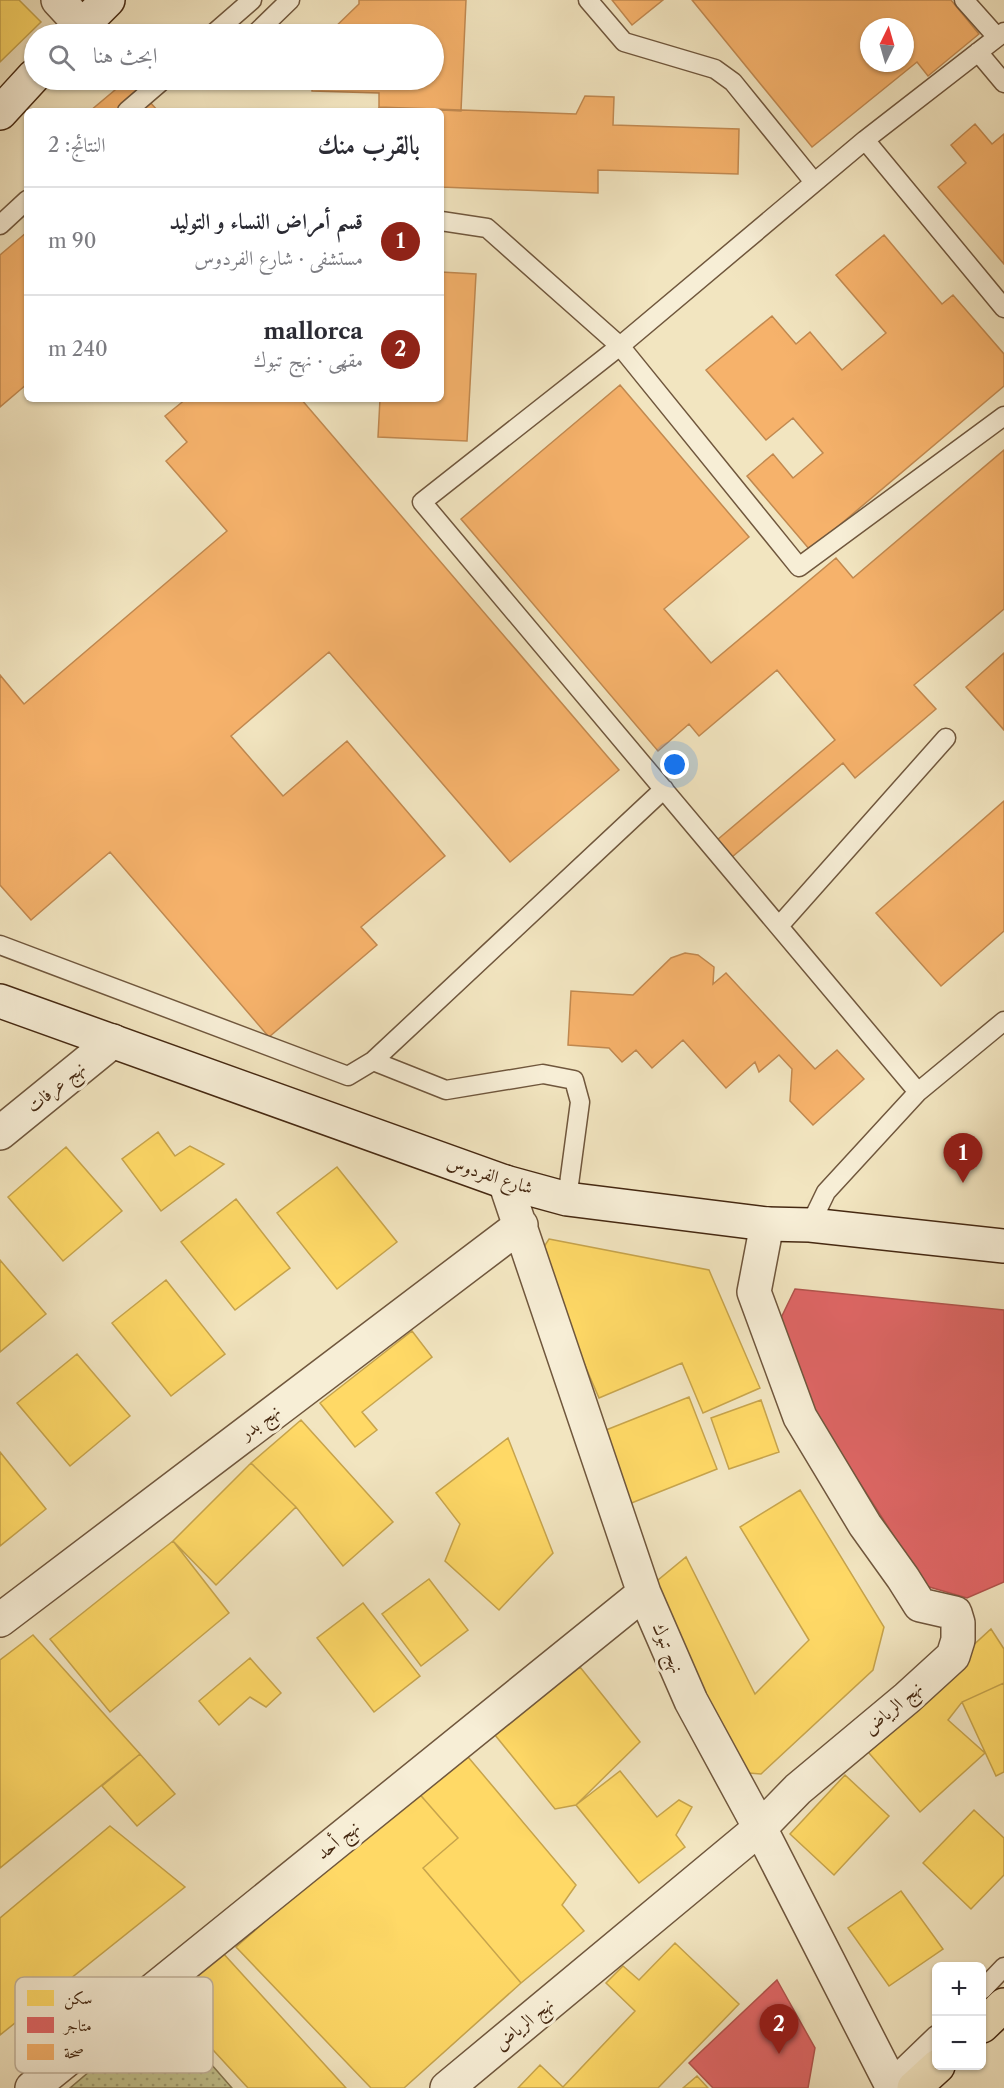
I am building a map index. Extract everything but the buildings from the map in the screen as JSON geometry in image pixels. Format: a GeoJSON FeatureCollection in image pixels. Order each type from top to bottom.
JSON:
{"type":"FeatureCollection","features":[{"type":"Feature","properties":{"kind":"main road"},"geometry":{"type":"LineString","coordinates":[[986,2021],[1004,2005]]}},
{"type":"Feature","properties":{"kind":"main road"},"geometry":{"type":"LineString","coordinates":[[895,2086],[932,2069]]}},
{"type":"Feature","properties":{"kind":"street"},"geometry":{"type":"LineString","coordinates":[[58,0],[74,24]]}},
{"type":"Feature","properties":{"kind":"street"},"geometry":{"type":"LineString","coordinates":[[84,24],[108,0]]}},
{"type":"Feature","properties":{"kind":"street"},"geometry":{"type":"LineString","coordinates":[[0,112],[24,87]]}},
{"type":"Feature","properties":{"kind":"street","name":"شارع الفردوس"},"geometry":{"type":"LineString","coordinates":[[0,1001],[505,1182],[567,1198],[767,1224],[810,1225],[1004,1246]]}},
{"type":"Feature","properties":{"kind":"street","name":"نهج عرفات"},"geometry":{"type":"LineString","coordinates":[[0,1133],[113,1041]]}},
{"type":"Feature","properties":{"kind":"street","name":"نهج تبوك"},"geometry":{"type":"LineString","coordinates":[[505,1182],[644,1593],[691,1701],[895,2086]]}},
{"type":"Feature","properties":{"kind":"street","name":"نهج الرياض"},"geometry":{"type":"LineString","coordinates":[[447,2088],[760,1828],[798,1789],[907,1698],[953,1656],[958,1640],[958,1623],[955,1613],[920,1605],[865,1525],[800,1417],[754,1292],[767,1224]]}},
{"type":"Feature","properties":{"kind":"street","name":"نهج بدر"},"geometry":{"type":"LineString","coordinates":[[0,1620],[521,1225]]}},
{"type":"Feature","properties":{"kind":"street","name":"نهج أحد"},"geometry":{"type":"LineString","coordinates":[[169,1977],[644,1593]]}},
{"type":"Feature","properties":{"kind":"street","name":"نهج أحد"},"geometry":{"type":"LineString","coordinates":[[32,2088],[51,2073]]}},
{"type":"Feature","properties":{"kind":"lane"},"geometry":{"type":"LineString","coordinates":[[224,24],[252,0]]}},
{"type":"Feature","properties":{"kind":"lane"},"geometry":{"type":"LineString","coordinates":[[265,24],[290,0]]}},
{"type":"Feature","properties":{"kind":"lane"},"geometry":{"type":"LineString","coordinates":[[588,0],[624,42],[715,69],[733,81],[814,182]]}},
{"type":"Feature","properties":{"kind":"lane"},"geometry":{"type":"LineString","coordinates":[[918,1092],[422,502],[620,346],[865,140],[1001,34],[964,0]]}},
{"type":"Feature","properties":{"kind":"lane"},"geometry":{"type":"LineString","coordinates":[[978,52],[1004,83]]}},
{"type":"Feature","properties":{"kind":"lane"},"geometry":{"type":"LineString","coordinates":[[130,108],[151,90]]}},
{"type":"Feature","properties":{"kind":"lane"},"geometry":{"type":"LineString","coordinates":[[865,140],[1004,308]]}},
{"type":"Feature","properties":{"kind":"lane"},"geometry":{"type":"LineString","coordinates":[[0,225],[24,204]]}},
{"type":"Feature","properties":{"kind":"lane"},"geometry":{"type":"LineString","coordinates":[[444,221],[487,228],[620,346],[799,567],[1004,416]]}},
{"type":"Feature","properties":{"kind":"lane"},"geometry":{"type":"LineString","coordinates":[[779,926],[946,738]]}},
{"type":"Feature","properties":{"kind":"lane"},"geometry":{"type":"LineString","coordinates":[[0,945],[348,1076],[373,1061],[664,789]]}},
{"type":"Feature","properties":{"kind":"lane"},"geometry":{"type":"LineString","coordinates":[[810,1225],[826,1192],[918,1092],[1004,1021]]}},
{"type":"Feature","properties":{"kind":"lane"},"geometry":{"type":"LineString","coordinates":[[373,1061],[446,1090],[543,1074],[574,1080],[580,1101],[567,1198]]}},
{"type":"Feature","properties":{"kind":"lane"},"geometry":{"type":"LineString","coordinates":[[986,1985],[1004,1967]]}},
{"type":"Feature","properties":{"kind":"lane"},"geometry":{"type":"LineString","coordinates":[[895,2086],[932,2040]]}},
{"type":"Feature","properties":{"kind":"green space"},"geometry":{"type":"Polygon","coordinates":[[[213,2066],[232,2088],[70,2088],[88,2073],[213,2073],[213,2066]]]}},
{"type":"Feature","properties":{"kind":"place","name":"قسم أمراض النساء و التوليد"},"geometry":{"type":"Point","coordinates":[963,1183]}},
{"type":"Feature","properties":{"kind":"place","name":"mallorca"},"geometry":{"type":"Point","coordinates":[779,2054]}}]}
